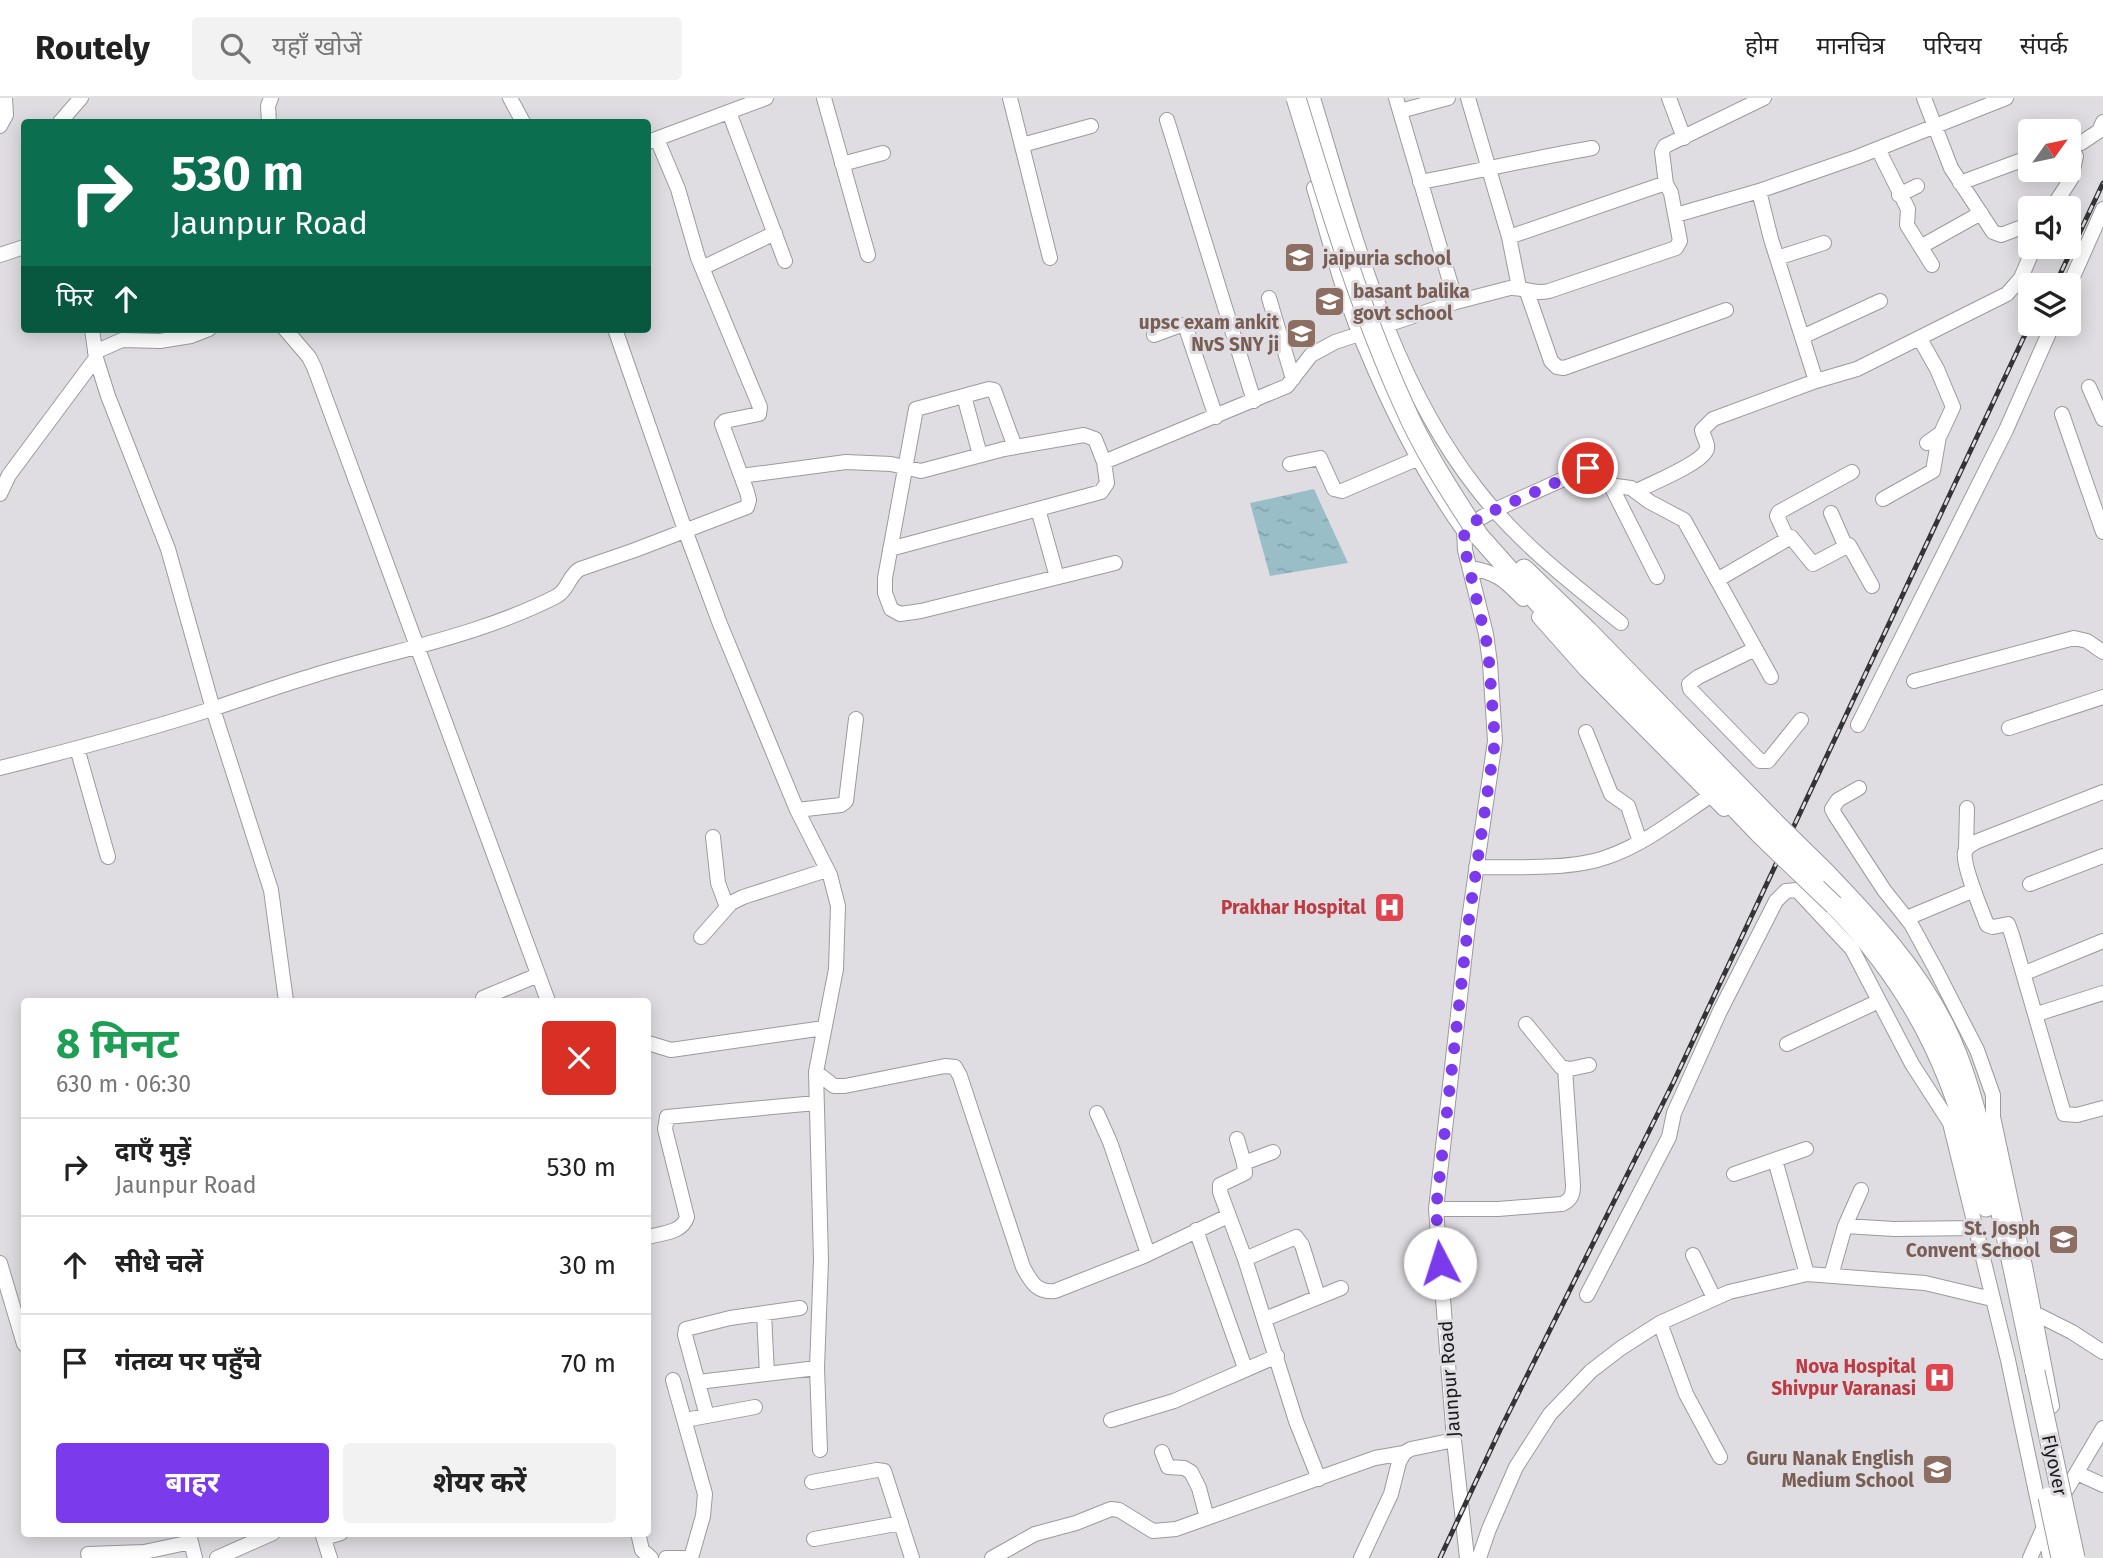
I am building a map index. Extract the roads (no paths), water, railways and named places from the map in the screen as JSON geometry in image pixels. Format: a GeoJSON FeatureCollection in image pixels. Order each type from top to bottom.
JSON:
{"type":"FeatureCollection","features":[{"type":"Feature","properties":{"kind":"highway"},"geometry":{"type":"LineString","coordinates":[[1296,98],[1368,323],[1404,409],[1477,532],[1522,567],[1607,650],[1763,832],[1876,951],[1900,984],[1941,1058],[1957,1099],[2029,1374]]}},
{"type":"Feature","properties":{"kind":"highway"},"geometry":{"type":"LineString","coordinates":[[1307,98],[1359,263],[1388,344],[1434,441],[1472,508],[1477,532]]}},
{"type":"Feature","properties":{"kind":"highway"},"geometry":{"type":"LineString","coordinates":[[1763,832],[1825,872],[1869,917],[1897,953],[1945,1026],[1976,1111],[1992,1175],[2029,1374]]}},
{"type":"Feature","properties":{"kind":"highway","name":"Flyover"},"geometry":{"type":"LineString","coordinates":[[2029,1374],[2061,1558]]}},
{"type":"Feature","properties":{"kind":"highway","name":"Flyover"},"geometry":{"type":"LineString","coordinates":[[2029,1374],[2075,1558]]}},
{"type":"Feature","properties":{"kind":"street"},"geometry":{"type":"LineString","coordinates":[[0,126],[7,110],[5,98]]}},
{"type":"Feature","properties":{"kind":"street"},"geometry":{"type":"LineString","coordinates":[[63,119],[81,98]]}},
{"type":"Feature","properties":{"kind":"street"},"geometry":{"type":"LineString","coordinates":[[269,119],[268,106],[271,98]]}},
{"type":"Feature","properties":{"kind":"street"},"geometry":{"type":"LineString","coordinates":[[510,98],[521,119]]}},
{"type":"Feature","properties":{"kind":"street"},"geometry":{"type":"LineString","coordinates":[[0,768],[213,709],[316,675],[416,648],[501,619],[541,604],[564,591],[570,578],[580,569],[747,507],[749,500],[722,424],[725,421],[759,414],[760,408],[702,268],[678,189],[652,141],[766,98]]}},
{"type":"Feature","properties":{"kind":"street"},"geometry":{"type":"LineString","coordinates":[[824,98],[867,255]]}},
{"type":"Feature","properties":{"kind":"street"},"geometry":{"type":"LineString","coordinates":[[1010,98],[1050,258]]}},
{"type":"Feature","properties":{"kind":"street"},"geometry":{"type":"LineString","coordinates":[[1288,98],[1339,274],[1389,402],[1419,458],[1477,532]]}},
{"type":"Feature","properties":{"kind":"street"},"geometry":{"type":"LineString","coordinates":[[1313,98],[1364,264],[1387,325],[1435,427],[1465,474],[1530,547],[1621,623]]}},
{"type":"Feature","properties":{"kind":"street"},"geometry":{"type":"LineString","coordinates":[[1448,98],[1398,105],[1456,302]]}},
{"type":"Feature","properties":{"kind":"street"},"geometry":{"type":"LineString","coordinates":[[1468,98],[1523,289],[1551,360],[1557,367],[1564,368],[1726,310]]}},
{"type":"Feature","properties":{"kind":"street"},"geometry":{"type":"LineString","coordinates":[[1669,98],[1685,138]]}},
{"type":"Feature","properties":{"kind":"street"},"geometry":{"type":"LineString","coordinates":[[1104,462],[1287,386],[1304,362],[1320,349],[1360,333],[1456,302],[1523,289],[1549,291],[1676,248],[1680,241],[1671,193],[1666,184],[1663,149],[1764,98]]}},
{"type":"Feature","properties":{"kind":"street"},"geometry":{"type":"LineString","coordinates":[[1924,98],[1951,168],[1981,213],[1997,234],[2018,228]]}},
{"type":"Feature","properties":{"kind":"street"},"geometry":{"type":"LineString","coordinates":[[1676,215],[1759,191],[1878,149],[2006,98]]}},
{"type":"Feature","properties":{"kind":"street"},"geometry":{"type":"LineString","coordinates":[[729,112],[785,261]]}},
{"type":"Feature","properties":{"kind":"street"},"geometry":{"type":"LineString","coordinates":[[1167,120],[1254,401]]}},
{"type":"Feature","properties":{"kind":"street"},"geometry":{"type":"LineString","coordinates":[[2081,140],[2099,131],[2103,122]]}},
{"type":"Feature","properties":{"kind":"street"},"geometry":{"type":"LineString","coordinates":[[1022,145],[1091,125]]}},
{"type":"Feature","properties":{"kind":"street"},"geometry":{"type":"LineString","coordinates":[[1420,183],[1592,148]]}},
{"type":"Feature","properties":{"kind":"street"},"geometry":{"type":"LineString","coordinates":[[1878,149],[1908,209],[1907,225],[1932,265]]}},
{"type":"Feature","properties":{"kind":"street"},"geometry":{"type":"LineString","coordinates":[[842,164],[883,153]]}},
{"type":"Feature","properties":{"kind":"street"},"geometry":{"type":"LineString","coordinates":[[1960,183],[2018,161]]}},
{"type":"Feature","properties":{"kind":"street"},"geometry":{"type":"LineString","coordinates":[[1509,237],[1666,184]]}},
{"type":"Feature","properties":{"kind":"street"},"geometry":{"type":"LineString","coordinates":[[1899,195],[1917,186]]}},
{"type":"Feature","properties":{"kind":"street"},"geometry":{"type":"LineString","coordinates":[[1759,191],[1816,381]]}},
{"type":"Feature","properties":{"kind":"street"},"geometry":{"type":"LineString","coordinates":[[2075,273],[2103,209]]}},
{"type":"Feature","properties":{"kind":"street"},"geometry":{"type":"LineString","coordinates":[[1922,246],[1981,213]]}},
{"type":"Feature","properties":{"kind":"street"},"geometry":{"type":"LineString","coordinates":[[702,268],[775,233]]}},
{"type":"Feature","properties":{"kind":"street"},"geometry":{"type":"LineString","coordinates":[[1777,258],[1824,243]]}},
{"type":"Feature","properties":{"kind":"street"},"geometry":{"type":"LineString","coordinates":[[0,255],[21,248]]}},
{"type":"Feature","properties":{"kind":"street"},"geometry":{"type":"LineString","coordinates":[[1637,491],[1681,469],[1706,452],[1708,446],[1702,430],[1713,419],[1816,381],[1857,369],[1920,339],[2007,294],[2021,278],[2029,259]]}},
{"type":"Feature","properties":{"kind":"street"},"geometry":{"type":"LineString","coordinates":[[1269,298],[1293,379]]}},
{"type":"Feature","properties":{"kind":"street"},"geometry":{"type":"LineString","coordinates":[[1802,337],[1880,301]]}},
{"type":"Feature","properties":{"kind":"street"},"geometry":{"type":"LineString","coordinates":[[1154,335],[1181,325],[1186,328],[1216,417]]}},
{"type":"Feature","properties":{"kind":"street"},"geometry":{"type":"LineString","coordinates":[[93,333],[108,396],[168,549],[213,709],[271,890],[286,998]]}},
{"type":"Feature","properties":{"kind":"street"},"geometry":{"type":"LineString","coordinates":[[0,494],[9,475],[96,355],[122,340],[160,341],[199,333]]}},
{"type":"Feature","properties":{"kind":"street"},"geometry":{"type":"LineString","coordinates":[[288,333],[309,357],[314,368],[547,998]]}},
{"type":"Feature","properties":{"kind":"street"},"geometry":{"type":"LineString","coordinates":[[616,333],[725,637],[797,810],[827,870],[838,906],[836,969],[816,1073],[821,1260],[817,1368],[820,1450]]}},
{"type":"Feature","properties":{"kind":"street"},"geometry":{"type":"LineString","coordinates":[[1858,725],[2006,430],[2048,336]]}},
{"type":"Feature","properties":{"kind":"street"},"geometry":{"type":"LineString","coordinates":[[1884,499],[1933,471],[1933,439],[1953,407],[1920,339]]}},
{"type":"Feature","properties":{"kind":"street"},"geometry":{"type":"LineString","coordinates":[[2089,387],[2103,419]]}},
{"type":"Feature","properties":{"kind":"street"},"geometry":{"type":"LineString","coordinates":[[1015,447],[994,390],[916,409],[885,578],[885,593],[891,609],[900,614],[921,611],[1115,563]]}},
{"type":"Feature","properties":{"kind":"street"},"geometry":{"type":"LineString","coordinates":[[964,396],[980,455]]}},
{"type":"Feature","properties":{"kind":"street"},"geometry":{"type":"LineString","coordinates":[[2062,414],[2103,532]]}},
{"type":"Feature","properties":{"kind":"street"},"geometry":{"type":"LineString","coordinates":[[741,476],[846,462],[891,464],[921,471],[1015,447],[1084,435],[1095,439],[1104,462],[1107,483],[1101,492],[890,549]]}},
{"type":"Feature","properties":{"kind":"street"},"geometry":{"type":"LineString","coordinates":[[1290,464],[1320,458],[1334,489],[1342,492],[1419,458]]}},
{"type":"Feature","properties":{"kind":"street"},"geometry":{"type":"LineString","coordinates":[[1477,532],[1468,525],[1588,468],[1611,486],[1637,491],[1650,502],[1684,520],[1771,677]]}},
{"type":"Feature","properties":{"kind":"street"},"geometry":{"type":"LineString","coordinates":[[1787,538],[1778,521],[1779,512],[1852,472]]}},
{"type":"Feature","properties":{"kind":"street"},"geometry":{"type":"LineString","coordinates":[[1611,486],[1657,577]]}},
{"type":"Feature","properties":{"kind":"street"},"geometry":{"type":"LineString","coordinates":[[1038,509],[1057,577]]}},
{"type":"Feature","properties":{"kind":"street"},"geometry":{"type":"LineString","coordinates":[[1831,513],[1845,545]]}},
{"type":"Feature","properties":{"kind":"street","name":"Jaunpur Road"},"geometry":{"type":"LineString","coordinates":[[1467,1558],[1454,1440],[1436,1209],[1476,867],[1495,741],[1489,653],[1463,541],[1477,532]]}},
{"type":"Feature","properties":{"kind":"street"},"geometry":{"type":"LineString","coordinates":[[1717,580],[1787,538],[1794,538],[1813,564],[1845,545],[1852,547],[1872,586]]}},
{"type":"Feature","properties":{"kind":"street"},"geometry":{"type":"LineString","coordinates":[[1470,568],[1487,570],[1500,576],[1586,670],[1710,796],[1763,832]]}},
{"type":"Feature","properties":{"kind":"street"},"geometry":{"type":"LineString","coordinates":[[1914,681],[2074,638],[2087,640],[2103,652]]}},
{"type":"Feature","properties":{"kind":"street"},"geometry":{"type":"LineString","coordinates":[[1755,649],[1698,677],[1689,684],[1690,688],[1760,761],[1768,761],[1801,720]]}},
{"type":"Feature","properties":{"kind":"street"},"geometry":{"type":"LineString","coordinates":[[2009,728],[2103,697]]}},
{"type":"Feature","properties":{"kind":"street"},"geometry":{"type":"LineString","coordinates":[[797,810],[841,805],[846,801],[856,719]]}},
{"type":"Feature","properties":{"kind":"street"},"geometry":{"type":"LineString","coordinates":[[1586,732],[1611,794],[1628,806],[1640,842]]}},
{"type":"Feature","properties":{"kind":"street"},"geometry":{"type":"LineString","coordinates":[[77,748],[108,857]]}},
{"type":"Feature","properties":{"kind":"street"},"geometry":{"type":"LineString","coordinates":[[1859,788],[1838,800],[1832,809],[1884,890],[1907,918],[1978,1050],[1993,1095],[1993,1117],[2082,1558]]}},
{"type":"Feature","properties":{"kind":"street"},"geometry":{"type":"LineString","coordinates":[[1966,850],[1978,841],[2103,792]]}},
{"type":"Feature","properties":{"kind":"street"},"geometry":{"type":"LineString","coordinates":[[1476,867],[1579,864],[1605,858],[1640,842],[1710,796]]}},
{"type":"Feature","properties":{"kind":"street"},"geometry":{"type":"LineString","coordinates":[[1967,808],[1964,855],[1974,890],[1987,925],[1993,927],[2008,924],[2025,973],[2064,1114],[2077,1115],[2103,1108]]}},
{"type":"Feature","properties":{"kind":"street"},"geometry":{"type":"LineString","coordinates":[[713,836],[718,883],[727,907]]}},
{"type":"Feature","properties":{"kind":"street"},"geometry":{"type":"LineString","coordinates":[[2029,884],[2103,856]]}},
{"type":"Feature","properties":{"kind":"street"},"geometry":{"type":"LineString","coordinates":[[701,937],[727,907],[743,897],[827,870]]}},
{"type":"Feature","properties":{"kind":"street"},"geometry":{"type":"LineString","coordinates":[[1587,1295],[1669,1137],[1674,1113],[1720,1011],[1781,895],[1792,890],[1804,895],[1852,949],[1912,1064],[1950,1123],[2008,1360],[2050,1558]]}},
{"type":"Feature","properties":{"kind":"street"},"geometry":{"type":"LineString","coordinates":[[1907,918],[1974,890]]}},
{"type":"Feature","properties":{"kind":"street"},"geometry":{"type":"LineString","coordinates":[[2025,973],[2103,942]]}},
{"type":"Feature","properties":{"kind":"street"},"geometry":{"type":"LineString","coordinates":[[483,998],[538,975]]}},
{"type":"Feature","properties":{"kind":"street"},"geometry":{"type":"LineString","coordinates":[[2037,1014],[2103,993]]}},
{"type":"Feature","properties":{"kind":"street"},"geometry":{"type":"LineString","coordinates":[[1787,1044],[1879,1002]]}},
{"type":"Feature","properties":{"kind":"street"},"geometry":{"type":"LineString","coordinates":[[1436,1209],[1498,1209],[1562,1204],[1573,1195],[1564,1069],[1526,1024]]}},
{"type":"Feature","properties":{"kind":"street"},"geometry":{"type":"LineString","coordinates":[[651,1044],[671,1051],[824,1028]]}},
{"type":"Feature","properties":{"kind":"street"},"geometry":{"type":"LineString","coordinates":[[1564,1069],[1589,1065]]}},
{"type":"Feature","properties":{"kind":"street"},"geometry":{"type":"LineString","coordinates":[[816,1073],[834,1086],[845,1086],[946,1066],[955,1067],[1023,1267],[1037,1288],[1045,1292],[1055,1291],[1149,1254],[1228,1216]]}},
{"type":"Feature","properties":{"kind":"street"},"geometry":{"type":"LineString","coordinates":[[651,1236],[678,1229],[685,1224],[687,1217],[665,1129],[667,1117],[816,1103]]}},
{"type":"Feature","properties":{"kind":"street"},"geometry":{"type":"LineString","coordinates":[[1097,1113],[1110,1142],[1149,1254]]}},
{"type":"Feature","properties":{"kind":"street"},"geometry":{"type":"LineString","coordinates":[[1237,1139],[1245,1173],[1219,1188],[1278,1356],[1296,1421],[1319,1479]]}},
{"type":"Feature","properties":{"kind":"street"},"geometry":{"type":"LineString","coordinates":[[1734,1174],[1806,1149]]}},
{"type":"Feature","properties":{"kind":"street"},"geometry":{"type":"LineString","coordinates":[[1244,1163],[1273,1152]]}},
{"type":"Feature","properties":{"kind":"street"},"geometry":{"type":"LineString","coordinates":[[1775,1160],[1807,1274]]}},
{"type":"Feature","properties":{"kind":"street"},"geometry":{"type":"LineString","coordinates":[[1831,1276],[1845,1226],[1861,1191]]}},
{"type":"Feature","properties":{"kind":"street"},"geometry":{"type":"LineString","coordinates":[[1845,1226],[1894,1229],[1976,1228]]}},
{"type":"Feature","properties":{"kind":"street"},"geometry":{"type":"LineString","coordinates":[[1196,1230],[1245,1368]]}},
{"type":"Feature","properties":{"kind":"street"},"geometry":{"type":"LineString","coordinates":[[1245,1259],[1296,1237],[1302,1245],[1318,1296]]}},
{"type":"Feature","properties":{"kind":"street"},"geometry":{"type":"LineString","coordinates":[[1693,1255],[1714,1298]]}},
{"type":"Feature","properties":{"kind":"street"},"geometry":{"type":"LineString","coordinates":[[0,1264],[21,1319]]}},
{"type":"Feature","properties":{"kind":"street"},"geometry":{"type":"LineString","coordinates":[[1479,1558],[1489,1528],[1516,1468],[1550,1414],[1591,1371],[1660,1323],[1729,1292],[1807,1274],[1925,1283],[1992,1299]]}},
{"type":"Feature","properties":{"kind":"street"},"geometry":{"type":"LineString","coordinates":[[1265,1319],[1341,1288]]}},
{"type":"Feature","properties":{"kind":"street"},"geometry":{"type":"LineString","coordinates":[[707,1416],[685,1335],[686,1329],[730,1318],[800,1308]]}},
{"type":"Feature","properties":{"kind":"street"},"geometry":{"type":"LineString","coordinates":[[764,1313],[767,1374]]}},
{"type":"Feature","properties":{"kind":"street"},"geometry":{"type":"LineString","coordinates":[[2034,1313],[2072,1332],[2103,1352]]}},
{"type":"Feature","properties":{"kind":"street"},"geometry":{"type":"LineString","coordinates":[[1660,1323],[1686,1394],[1720,1457]]}},
{"type":"Feature","properties":{"kind":"street"},"geometry":{"type":"LineString","coordinates":[[1111,1420],[1174,1401],[1278,1356]]}},
{"type":"Feature","properties":{"kind":"street"},"geometry":{"type":"LineString","coordinates":[[698,1382],[817,1368]]}},
{"type":"Feature","properties":{"kind":"street"},"geometry":{"type":"LineString","coordinates":[[673,1380],[705,1494],[703,1516],[691,1558]]}},
{"type":"Feature","properties":{"kind":"street"},"geometry":{"type":"LineString","coordinates":[[685,1420],[755,1407]]}},
{"type":"Feature","properties":{"kind":"street"},"geometry":{"type":"LineString","coordinates":[[2030,1558],[2043,1529],[2103,1429]]}},
{"type":"Feature","properties":{"kind":"street"},"geometry":{"type":"LineString","coordinates":[[992,1558],[1035,1534],[1076,1523],[1111,1509],[1119,1510],[1160,1532],[1176,1529],[1375,1458],[1454,1440]]}},
{"type":"Feature","properties":{"kind":"street"},"geometry":{"type":"LineString","coordinates":[[1162,1452],[1168,1467],[1184,1468],[1195,1478],[1207,1518]]}},
{"type":"Feature","properties":{"kind":"street"},"geometry":{"type":"LineString","coordinates":[[1361,1558],[1391,1494],[1404,1453]]}},
{"type":"Feature","properties":{"kind":"street"},"geometry":{"type":"LineString","coordinates":[[812,1482],[881,1469],[886,1474],[912,1558]]}},
{"type":"Feature","properties":{"kind":"street"},"geometry":{"type":"LineString","coordinates":[[2077,1474],[2103,1485]]}},
{"type":"Feature","properties":{"kind":"street"},"geometry":{"type":"LineString","coordinates":[[814,1539],[901,1523]]}},
{"type":"Feature","properties":{"kind":"street"},"geometry":{"type":"LineString","coordinates":[[88,1553],[140,1555],[190,1537],[195,1558]]}},
{"type":"Feature","properties":{"kind":"street"},"geometry":{"type":"LineString","coordinates":[[217,1558],[264,1537]]}},
{"type":"Feature","properties":{"kind":"street"},"geometry":{"type":"LineString","coordinates":[[323,1537],[330,1558]]}},
{"type":"Feature","properties":{"kind":"street"},"geometry":{"type":"LineString","coordinates":[[639,1537],[642,1550],[651,1558]]}},
{"type":"Feature","properties":{"kind":"street"},"geometry":{"type":"LineString","coordinates":[[666,1558],[684,1558]]}},
{"type":"Feature","properties":{"kind":"water"},"geometry":{"type":"Polygon","coordinates":[[[1314,489],[1348,563],[1270,576],[1250,503],[1314,489]]]}},
{"type":"Feature","properties":{"kind":"railway"},"geometry":{"type":"LineString","coordinates":[[2061,273],[2103,183]]}},
{"type":"Feature","properties":{"kind":"railway"},"geometry":{"type":"LineString","coordinates":[[1440,1558],[1500,1430],[1674,1081],[2024,336]]}},
{"type":"Feature","properties":{"kind":"place","name":"jaipuria school"},"geometry":{"type":"Point","coordinates":[1300,258]}},
{"type":"Feature","properties":{"kind":"place","name":"basant balika govt school"},"geometry":{"type":"Point","coordinates":[1330,302]}},
{"type":"Feature","properties":{"kind":"place","name":"upsc exam ankit NvS SNY ji"},"geometry":{"type":"Point","coordinates":[1302,333]}},
{"type":"Feature","properties":{"kind":"place","name":"Prakhar Hospital"},"geometry":{"type":"Point","coordinates":[1389,907]}},
{"type":"Feature","properties":{"kind":"place","name":"St. Josph Convent School"},"geometry":{"type":"Point","coordinates":[2063,1239]}},
{"type":"Feature","properties":{"kind":"place","name":"Nova Hospital Shivpur Varanasi"},"geometry":{"type":"Point","coordinates":[1939,1377]}},
{"type":"Feature","properties":{"kind":"place","name":"Guru Nanak English Medium School"},"geometry":{"type":"Point","coordinates":[1937,1469]}}]}
